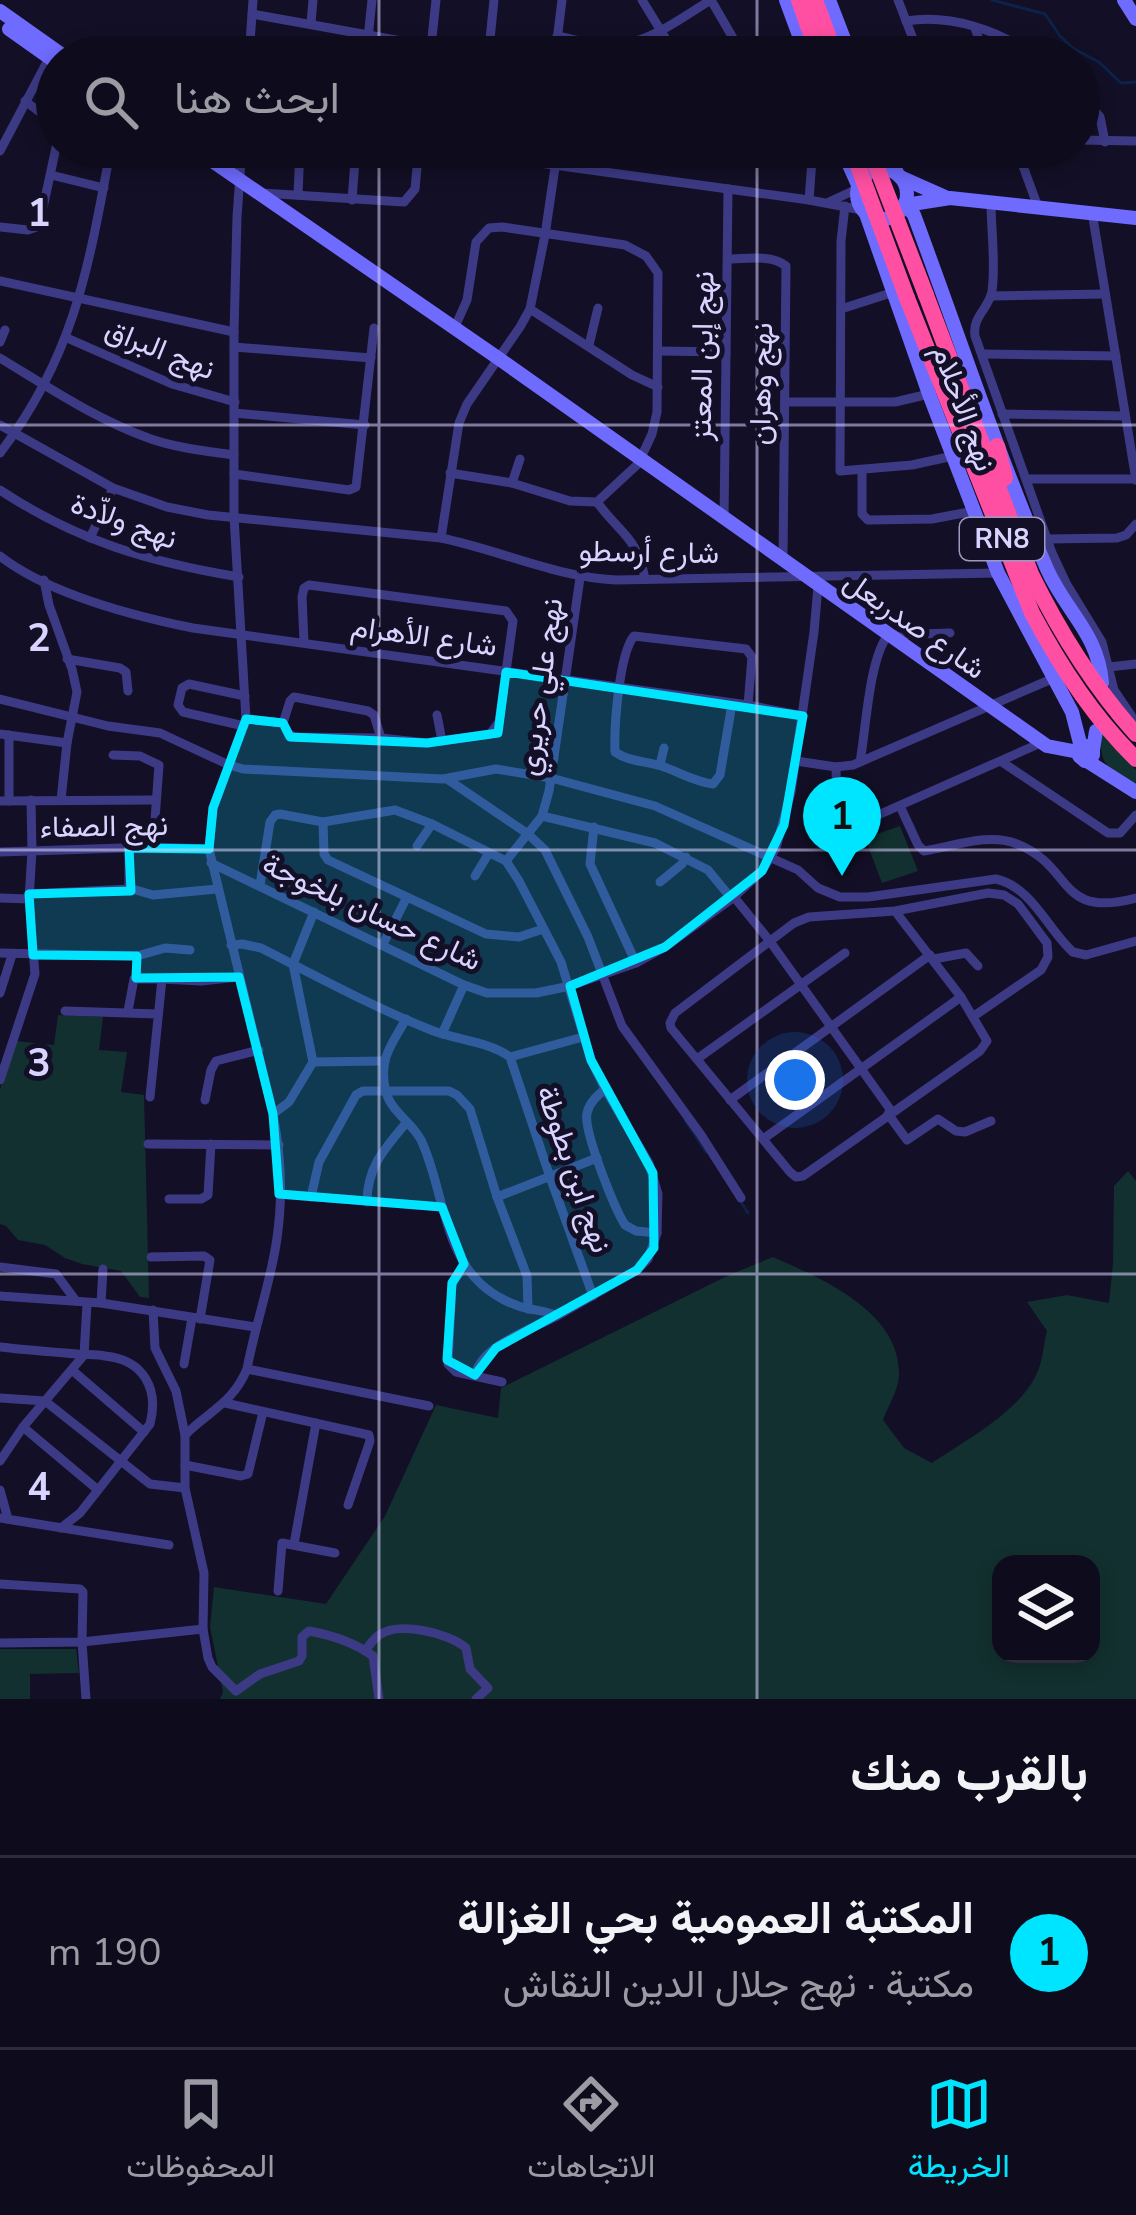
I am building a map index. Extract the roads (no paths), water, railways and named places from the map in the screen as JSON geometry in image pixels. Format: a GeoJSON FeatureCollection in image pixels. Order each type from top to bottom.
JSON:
{"type":"FeatureCollection","features":[{"type":"Feature","properties":{"kind":"highway"},"geometry":{"type":"LineString","coordinates":[[799,0],[812,36]]}},
{"type":"Feature","properties":{"kind":"highway"},"geometry":{"type":"LineString","coordinates":[[815,0],[828,36]]}},
{"type":"Feature","properties":{"kind":"highway","name":"RN8"},"geometry":{"type":"LineString","coordinates":[[859,168],[1032,613],[1090,706],[1136,758]]}},
{"type":"Feature","properties":{"kind":"highway","name":"RN8"},"geometry":{"type":"LineString","coordinates":[[875,168],[909,295],[1031,574],[1066,643],[1136,734]]}},
{"type":"Feature","properties":{"kind":"highway","name":"RN8"},"geometry":{"type":"LineString","coordinates":[[998,446],[1009,496],[1046,604]]}},
{"type":"Feature","properties":{"kind":"street"},"geometry":{"type":"LineString","coordinates":[[250,36],[254,0]]}},
{"type":"Feature","properties":{"kind":"street"},"geometry":{"type":"LineString","coordinates":[[311,23],[314,0]]}},
{"type":"Feature","properties":{"kind":"street"},"geometry":{"type":"LineString","coordinates":[[369,35],[372,0]]}},
{"type":"Feature","properties":{"kind":"street"},"geometry":{"type":"LineString","coordinates":[[432,36],[436,0]]}},
{"type":"Feature","properties":{"kind":"street"},"geometry":{"type":"LineString","coordinates":[[490,36],[494,0]]}},
{"type":"Feature","properties":{"kind":"street"},"geometry":{"type":"LineString","coordinates":[[557,36],[562,0]]}},
{"type":"Feature","properties":{"kind":"street"},"geometry":{"type":"LineString","coordinates":[[642,0],[665,36]]}},
{"type":"Feature","properties":{"kind":"street"},"geometry":{"type":"LineString","coordinates":[[646,36],[711,0],[732,36]]}},
{"type":"Feature","properties":{"kind":"street"},"geometry":{"type":"LineString","coordinates":[[786,0],[799,36]]}},
{"type":"Feature","properties":{"kind":"street"},"geometry":{"type":"LineString","coordinates":[[829,0],[842,36]]}},
{"type":"Feature","properties":{"kind":"street"},"geometry":{"type":"LineString","coordinates":[[898,0],[912,36]]}},
{"type":"Feature","properties":{"kind":"street"},"geometry":{"type":"LineString","coordinates":[[1124,0],[1136,19]]}},
{"type":"Feature","properties":{"kind":"street"},"geometry":{"type":"LineString","coordinates":[[0,11],[36,41]]}},
{"type":"Feature","properties":{"kind":"street"},"geometry":{"type":"LineString","coordinates":[[252,14],[375,36]]}},
{"type":"Feature","properties":{"kind":"street"},"geometry":{"type":"LineString","coordinates":[[906,21],[931,18],[997,36]]}},
{"type":"Feature","properties":{"kind":"street"},"geometry":{"type":"LineString","coordinates":[[975,28],[978,36]]}},
{"type":"Feature","properties":{"kind":"street"},"geometry":{"type":"LineString","coordinates":[[4,30],[36,48]]}},
{"type":"Feature","properties":{"kind":"street"},"geometry":{"type":"LineString","coordinates":[[0,151],[36,87]]}},
{"type":"Feature","properties":{"kind":"street"},"geometry":{"type":"LineString","coordinates":[[25,101],[36,109]]}},
{"type":"Feature","properties":{"kind":"street"},"geometry":{"type":"LineString","coordinates":[[1100,117],[1105,142]]}},
{"type":"Feature","properties":{"kind":"street"},"geometry":{"type":"LineString","coordinates":[[1100,142],[1136,141]]}},
{"type":"Feature","properties":{"kind":"street"},"geometry":{"type":"LineString","coordinates":[[0,226],[37,228],[52,168]]}},
{"type":"Feature","properties":{"kind":"street"},"geometry":{"type":"LineString","coordinates":[[0,454],[45,386],[67,338],[107,168]]}},
{"type":"Feature","properties":{"kind":"street"},"geometry":{"type":"LineString","coordinates":[[214,168],[247,189],[398,203],[409,199],[415,189],[418,168]]}},
{"type":"Feature","properties":{"kind":"street"},"geometry":{"type":"LineString","coordinates":[[220,168],[247,189]]}},
{"type":"Feature","properties":{"kind":"street"},"geometry":{"type":"LineString","coordinates":[[184,1435],[239,1387],[277,1237],[279,1145],[209,850],[213,808],[245,722],[234,517],[234,332],[247,189],[244,168]]}},
{"type":"Feature","properties":{"kind":"street"},"geometry":{"type":"LineString","coordinates":[[298,195],[299,168]]}},
{"type":"Feature","properties":{"kind":"street"},"geometry":{"type":"LineString","coordinates":[[352,200],[354,168]]}},
{"type":"Feature","properties":{"kind":"street"},"geometry":{"type":"LineString","coordinates":[[440,538],[466,404],[530,309],[556,168]]}},
{"type":"Feature","properties":{"kind":"street"},"geometry":{"type":"LineString","coordinates":[[571,168],[809,200],[885,219],[898,214],[906,202],[907,191],[895,168]]}},
{"type":"Feature","properties":{"kind":"street"},"geometry":{"type":"LineString","coordinates":[[809,200],[811,168]]}},
{"type":"Feature","properties":{"kind":"street"},"geometry":{"type":"LineString","coordinates":[[850,168],[864,212]]}},
{"type":"Feature","properties":{"kind":"street"},"geometry":{"type":"LineString","coordinates":[[1024,168],[1038,207]]}},
{"type":"Feature","properties":{"kind":"street"},"geometry":{"type":"LineString","coordinates":[[827,203],[879,169],[950,198]]}},
{"type":"Feature","properties":{"kind":"street"},"geometry":{"type":"LineString","coordinates":[[51,175],[104,188]]}},
{"type":"Feature","properties":{"kind":"street","name":"شارع صدربعل"},"geometry":{"type":"LineString","coordinates":[[247,189],[1041,743],[1085,754],[1136,792]]}},
{"type":"Feature","properties":{"kind":"street","name":"نهج إبن المعتز"},"geometry":{"type":"LineString","coordinates":[[724,520],[728,189]]}},
{"type":"Feature","properties":{"kind":"street"},"geometry":{"type":"LineString","coordinates":[[906,202],[950,198],[1136,217]]}},
{"type":"Feature","properties":{"kind":"street"},"geometry":{"type":"LineString","coordinates":[[906,202],[1050,576],[1094,646],[1102,683]]}},
{"type":"Feature","properties":{"kind":"street"},"geometry":{"type":"LineString","coordinates":[[991,202],[992,296],[974,326],[1047,539],[1066,583],[1102,642],[1114,689],[1136,722]]}},
{"type":"Feature","properties":{"kind":"street"},"geometry":{"type":"LineString","coordinates":[[845,206],[840,471],[953,456]]}},
{"type":"Feature","properties":{"kind":"street","name":"نهج الأحلام"},"geometry":{"type":"LineString","coordinates":[[864,212],[909,295],[929,394],[998,573],[1077,725],[1085,754]]}},
{"type":"Feature","properties":{"kind":"street"},"geometry":{"type":"LineString","coordinates":[[1027,478],[1136,480],[1095,212]]}},
{"type":"Feature","properties":{"kind":"street"},"geometry":{"type":"LineString","coordinates":[[453,331],[466,300],[473,250],[489,228],[626,245],[654,265],[659,281],[657,412],[639,462],[597,502]]}},
{"type":"Feature","properties":{"kind":"street","name":"نهج وهران"},"geometry":{"type":"LineString","coordinates":[[728,259],[781,260],[786,266],[783,562]]}},
{"type":"Feature","properties":{"kind":"street"},"geometry":{"type":"LineString","coordinates":[[0,281],[234,332]]}},
{"type":"Feature","properties":{"kind":"street"},"geometry":{"type":"LineString","coordinates":[[992,296],[1105,294]]}},
{"type":"Feature","properties":{"kind":"street"},"geometry":{"type":"LineString","coordinates":[[841,309],[909,295]]}},
{"type":"Feature","properties":{"kind":"street"},"geometry":{"type":"LineString","coordinates":[[589,345],[598,308]]}},
{"type":"Feature","properties":{"kind":"street"},"geometry":{"type":"LineString","coordinates":[[530,309],[658,387]]}},
{"type":"Feature","properties":{"kind":"street"},"geometry":{"type":"LineString","coordinates":[[234,474],[350,490],[356,487],[374,328]]}},
{"type":"Feature","properties":{"kind":"street","name":"نهج البراق"},"geometry":{"type":"LineString","coordinates":[[67,338],[234,408],[365,425]]}},
{"type":"Feature","properties":{"kind":"street"},"geometry":{"type":"LineString","coordinates":[[234,347],[370,358]]}},
{"type":"Feature","properties":{"kind":"street"},"geometry":{"type":"LineString","coordinates":[[658,351],[726,352]]}},
{"type":"Feature","properties":{"kind":"street"},"geometry":{"type":"LineString","coordinates":[[982,354],[1115,356]]}},
{"type":"Feature","properties":{"kind":"street"},"geometry":{"type":"LineString","coordinates":[[0,358],[149,438],[234,455]]}},
{"type":"Feature","properties":{"kind":"street"},"geometry":{"type":"LineString","coordinates":[[784,402],[896,402],[929,394]]}},
{"type":"Feature","properties":{"kind":"street"},"geometry":{"type":"LineString","coordinates":[[1003,415],[1126,416]]}},
{"type":"Feature","properties":{"kind":"street","name":"شارع أرسطو"},"geometry":{"type":"LineString","coordinates":[[0,425],[113,488],[167,507],[440,538],[580,578],[811,582],[998,573]]}},
{"type":"Feature","properties":{"kind":"street"},"geometry":{"type":"LineString","coordinates":[[512,483],[520,458]]}},
{"type":"Feature","properties":{"kind":"street"},"geometry":{"type":"LineString","coordinates":[[862,471],[862,514],[868,520],[932,519],[974,511]]}},
{"type":"Feature","properties":{"kind":"street"},"geometry":{"type":"LineString","coordinates":[[450,473],[512,483],[557,499],[597,502],[636,545],[645,579]]}},
{"type":"Feature","properties":{"kind":"street"},"geometry":{"type":"LineString","coordinates":[[90,538],[113,488]]}},
{"type":"Feature","properties":{"kind":"street","name":"نهج ولاّدة"},"geometry":{"type":"LineString","coordinates":[[0,490],[56,523],[130,554],[239,577]]}},
{"type":"Feature","properties":{"kind":"street"},"geometry":{"type":"LineString","coordinates":[[1047,539],[1117,538],[1136,524]]}},
{"type":"Feature","properties":{"kind":"street","name":"شارع الأهرام"},"geometry":{"type":"LineString","coordinates":[[0,556],[44,580],[133,616],[803,716]]}},
{"type":"Feature","properties":{"kind":"street","name":"نهج علي حريري"},"geometry":{"type":"LineString","coordinates":[[506,861],[542,816],[580,578]]}},
{"type":"Feature","properties":{"kind":"street"},"geometry":{"type":"LineString","coordinates":[[44,580],[77,692],[62,800]]}},
{"type":"Feature","properties":{"kind":"street","name":"شارع حسان بلخوجة"},"geometry":{"type":"LineString","coordinates":[[211,863],[488,993],[536,994],[637,963],[733,898],[771,858],[784,825],[803,716],[811,582]]}},
{"type":"Feature","properties":{"kind":"street"},"geometry":{"type":"LineString","coordinates":[[304,642],[302,597],[309,585],[506,611],[513,621],[500,722],[494,732],[427,743],[294,737],[283,723],[294,697],[368,711],[381,738]]}},
{"type":"Feature","properties":{"kind":"street"},"geometry":{"type":"LineString","coordinates":[[860,762],[878,655],[887,636],[950,633]]}},
{"type":"Feature","properties":{"kind":"street"},"geometry":{"type":"LineString","coordinates":[[732,704],[716,782],[704,784],[615,752],[627,645],[638,635],[746,649],[752,657],[748,705]]}},
{"type":"Feature","properties":{"kind":"street"},"geometry":{"type":"LineString","coordinates":[[67,659],[120,668],[126,672],[128,691]]}},
{"type":"Feature","properties":{"kind":"street"},"geometry":{"type":"LineString","coordinates":[[1109,667],[1136,664]]}},
{"type":"Feature","properties":{"kind":"street"},"geometry":{"type":"LineString","coordinates":[[796,761],[836,766],[860,762],[1054,679]]}},
{"type":"Feature","properties":{"kind":"street"},"geometry":{"type":"LineString","coordinates":[[245,696],[186,684],[178,705],[183,712],[283,723]]}},
{"type":"Feature","properties":{"kind":"street"},"geometry":{"type":"LineString","coordinates":[[0,699],[108,726],[160,733],[229,765],[263,771],[447,778],[496,769],[551,778],[656,806],[798,870],[826,893],[848,898],[980,880],[1006,881],[1028,899],[1073,952],[1086,955],[1136,940]]}},
{"type":"Feature","properties":{"kind":"street"},"geometry":{"type":"LineString","coordinates":[[1122,704],[1136,700]]}},
{"type":"Feature","properties":{"kind":"street"},"geometry":{"type":"LineString","coordinates":[[437,715],[442,741]]}},
{"type":"Feature","properties":{"kind":"street"},"geometry":{"type":"LineString","coordinates":[[1085,754],[1096,731]]}},
{"type":"Feature","properties":{"kind":"street"},"geometry":{"type":"LineString","coordinates":[[67,743],[5,735],[5,801],[155,800]]}},
{"type":"Feature","properties":{"kind":"street"},"geometry":{"type":"LineString","coordinates":[[836,766],[837,820],[851,827],[1041,743]]}},
{"type":"Feature","properties":{"kind":"street"},"geometry":{"type":"LineString","coordinates":[[660,765],[664,748]]}},
{"type":"Feature","properties":{"kind":"street"},"geometry":{"type":"LineString","coordinates":[[113,755],[157,761],[153,847]]}},
{"type":"Feature","properties":{"kind":"street"},"geometry":{"type":"LineString","coordinates":[[1002,762],[1108,833],[1125,830],[1136,815]]}},
{"type":"Feature","properties":{"kind":"street"},"geometry":{"type":"LineString","coordinates":[[447,778],[545,850],[559,873],[622,1026],[741,1198]]}},
{"type":"Feature","properties":{"kind":"street"},"geometry":{"type":"LineString","coordinates":[[0,1080],[35,974],[29,897],[31,800]]}},
{"type":"Feature","properties":{"kind":"street"},"geometry":{"type":"LineString","coordinates":[[900,806],[924,850],[1006,841],[1036,855],[1091,904],[1136,898]]}},
{"type":"Feature","properties":{"kind":"street"},"geometry":{"type":"LineString","coordinates":[[260,885],[272,818],[280,814],[322,822],[395,810],[506,861],[570,986],[583,1037],[604,1089],[653,1173],[657,1233],[654,1248],[638,1270],[496,1348],[481,1359],[476,1375]]}},
{"type":"Feature","properties":{"kind":"street"},"geometry":{"type":"LineString","coordinates":[[542,816],[655,843],[708,869],[770,940],[907,1140],[938,1119],[964,1132],[991,1121]]}},
{"type":"Feature","properties":{"kind":"street"},"geometry":{"type":"LineString","coordinates":[[322,822],[325,858],[486,934],[519,937],[543,928]]}},
{"type":"Feature","properties":{"kind":"street"},"geometry":{"type":"LineString","coordinates":[[417,846],[432,824]]}},
{"type":"Feature","properties":{"kind":"street"},"geometry":{"type":"LineString","coordinates":[[594,826],[590,864],[637,963]]}},
{"type":"Feature","properties":{"kind":"street"},"geometry":{"type":"LineString","coordinates":[[129,848],[129,888]]}},
{"type":"Feature","properties":{"kind":"street","name":"نهج الصفاء"},"geometry":{"type":"LineString","coordinates":[[0,852],[209,850]]}},
{"type":"Feature","properties":{"kind":"street"},"geometry":{"type":"LineString","coordinates":[[475,876],[489,853]]}},
{"type":"Feature","properties":{"kind":"street"},"geometry":{"type":"LineString","coordinates":[[660,882],[686,857]]}},
{"type":"Feature","properties":{"kind":"street"},"geometry":{"type":"LineString","coordinates":[[0,898],[129,888],[153,896],[218,889]]}},
{"type":"Feature","properties":{"kind":"street"},"geometry":{"type":"LineString","coordinates":[[896,911],[974,1016],[986,1036],[983,1048],[799,1177],[671,1028],[671,1018],[794,922],[896,911],[996,892],[1018,904],[1047,943],[1048,957],[1041,970],[974,1016]]}},
{"type":"Feature","properties":{"kind":"street"},"geometry":{"type":"LineString","coordinates":[[383,944],[407,897]]}},
{"type":"Feature","properties":{"kind":"street"},"geometry":{"type":"LineString","coordinates":[[273,1114],[289,1102],[313,1062],[292,964],[314,912]]}},
{"type":"Feature","properties":{"kind":"street"},"geometry":{"type":"LineString","coordinates":[[231,945],[254,945],[406,1019],[510,1057],[583,1037]]}},
{"type":"Feature","properties":{"kind":"street"},"geometry":{"type":"LineString","coordinates":[[0,993],[6,954],[137,956],[165,948],[190,950]]}},
{"type":"Feature","properties":{"kind":"street"},"geometry":{"type":"LineString","coordinates":[[697,1059],[845,952]]}},
{"type":"Feature","properties":{"kind":"street"},"geometry":{"type":"LineString","coordinates":[[730,1100],[932,957],[966,953],[978,966]]}},
{"type":"Feature","properties":{"kind":"street"},"geometry":{"type":"LineString","coordinates":[[128,1011],[137,956]]}},
{"type":"Feature","properties":{"kind":"street"},"geometry":{"type":"LineString","coordinates":[[136,978],[201,981],[239,976]]}},
{"type":"Feature","properties":{"kind":"street"},"geometry":{"type":"LineString","coordinates":[[150,1097],[162,979]]}},
{"type":"Feature","properties":{"kind":"street"},"geometry":{"type":"LineString","coordinates":[[442,1034],[464,985]]}},
{"type":"Feature","properties":{"kind":"street"},"geometry":{"type":"LineString","coordinates":[[763,1139],[962,998]]}},
{"type":"Feature","properties":{"kind":"street"},"geometry":{"type":"LineString","coordinates":[[65,1011],[158,1014]]}},
{"type":"Feature","properties":{"kind":"street"},"geometry":{"type":"LineString","coordinates":[[406,1019],[383,1060],[385,1091],[424,1148],[465,1265],[490,1291],[557,1316]]}},
{"type":"Feature","properties":{"kind":"street"},"geometry":{"type":"LineString","coordinates":[[205,1100],[216,1061],[259,1050]]}},
{"type":"Feature","properties":{"kind":"street","name":"نهج ابن بطوطة"},"geometry":{"type":"LineString","coordinates":[[510,1057],[593,1296]]}},
{"type":"Feature","properties":{"kind":"street"},"geometry":{"type":"LineString","coordinates":[[313,1062],[383,1060]]}},
{"type":"Feature","properties":{"kind":"street"},"geometry":{"type":"LineString","coordinates":[[604,1089],[587,1113],[597,1158],[621,1220],[636,1231],[657,1233]]}},
{"type":"Feature","properties":{"kind":"street"},"geometry":{"type":"LineString","coordinates":[[311,1197],[319,1162],[363,1091],[449,1091],[470,1109],[496,1197],[527,1276],[528,1309]]}},
{"type":"Feature","properties":{"kind":"street"},"geometry":{"type":"LineString","coordinates":[[367,1202],[370,1175],[406,1123]]}},
{"type":"Feature","properties":{"kind":"street"},"geometry":{"type":"LineString","coordinates":[[148,1144],[279,1145]]}},
{"type":"Feature","properties":{"kind":"street"},"geometry":{"type":"LineString","coordinates":[[169,1199],[208,1195],[211,1144]]}},
{"type":"Feature","properties":{"kind":"street"},"geometry":{"type":"LineString","coordinates":[[496,1197],[597,1158]]}},
{"type":"Feature","properties":{"kind":"street"},"geometry":{"type":"LineString","coordinates":[[279,1194],[442,1208]]}},
{"type":"Feature","properties":{"kind":"street"},"geometry":{"type":"LineString","coordinates":[[151,1257],[204,1256],[210,1260],[184,1364]]}},
{"type":"Feature","properties":{"kind":"street"},"geometry":{"type":"LineString","coordinates":[[465,1265],[452,1283],[447,1360],[452,1370],[502,1382]]}},
{"type":"Feature","properties":{"kind":"street"},"geometry":{"type":"LineString","coordinates":[[0,1267],[56,1274],[82,1303],[84,1355],[2,1454]]}},
{"type":"Feature","properties":{"kind":"street"},"geometry":{"type":"LineString","coordinates":[[101,1304],[104,1269]]}},
{"type":"Feature","properties":{"kind":"street"},"geometry":{"type":"LineString","coordinates":[[0,1296],[153,1310],[255,1327]]}},
{"type":"Feature","properties":{"kind":"street"},"geometry":{"type":"LineString","coordinates":[[153,1310],[155,1348],[176,1390],[184,1435],[185,1488],[204,1573],[203,1629],[212,1667],[236,1691],[260,1674],[299,1661],[302,1637],[309,1631],[340,1639],[373,1656],[380,1699]]}},
{"type":"Feature","properties":{"kind":"street"},"geometry":{"type":"LineString","coordinates":[[0,1347],[109,1356],[144,1375],[153,1390],[154,1407],[145,1432],[80,1513],[62,1528]]}},
{"type":"Feature","properties":{"kind":"street"},"geometry":{"type":"LineString","coordinates":[[247,1369],[429,1406]]}},
{"type":"Feature","properties":{"kind":"street"},"geometry":{"type":"LineString","coordinates":[[71,1370],[145,1432]]}},
{"type":"Feature","properties":{"kind":"street"},"geometry":{"type":"LineString","coordinates":[[0,1398],[45,1401],[150,1484],[185,1488]]}},
{"type":"Feature","properties":{"kind":"street"},"geometry":{"type":"LineString","coordinates":[[225,1403],[367,1434],[370,1437],[348,1505]]}},
{"type":"Feature","properties":{"kind":"street"},"geometry":{"type":"LineString","coordinates":[[185,1465],[248,1474],[263,1412]]}},
{"type":"Feature","properties":{"kind":"street"},"geometry":{"type":"LineString","coordinates":[[294,1544],[316,1423]]}},
{"type":"Feature","properties":{"kind":"street"},"geometry":{"type":"LineString","coordinates":[[23,1427],[98,1490]]}},
{"type":"Feature","properties":{"kind":"street"},"geometry":{"type":"LineString","coordinates":[[0,1490],[4,1519],[169,1545]]}},
{"type":"Feature","properties":{"kind":"street"},"geometry":{"type":"LineString","coordinates":[[278,1591],[281,1544],[335,1552]]}},
{"type":"Feature","properties":{"kind":"street"},"geometry":{"type":"LineString","coordinates":[[0,1584],[83,1592],[86,1699]]}},
{"type":"Feature","properties":{"kind":"street"},"geometry":{"type":"LineString","coordinates":[[0,1643],[82,1642],[203,1629]]}},
{"type":"Feature","properties":{"kind":"street"},"geometry":{"type":"LineString","coordinates":[[365,1651],[375,1638],[396,1629],[452,1637],[466,1648],[470,1669],[488,1688],[476,1699]]}},
{"type":"Feature","properties":{"kind":"waterway"},"geometry":{"type":"LineString","coordinates":[[992,0],[1045,14],[1060,36]]}},
{"type":"Feature","properties":{"kind":"waterway"},"geometry":{"type":"LineString","coordinates":[[1100,63],[1121,83],[1136,82]]}},
{"type":"Feature","properties":{"kind":"waterway"},"geometry":{"type":"LineString","coordinates":[[685,1120],[706,1152]]}},
{"type":"Feature","properties":{"kind":"waterway"},"geometry":{"type":"LineString","coordinates":[[739,1199],[748,1213]]}},
{"type":"Feature","properties":{"kind":"place","name":"المكتبة العمومية بحي الغزالة"},"geometry":{"type":"Point","coordinates":[842,876]}}]}
